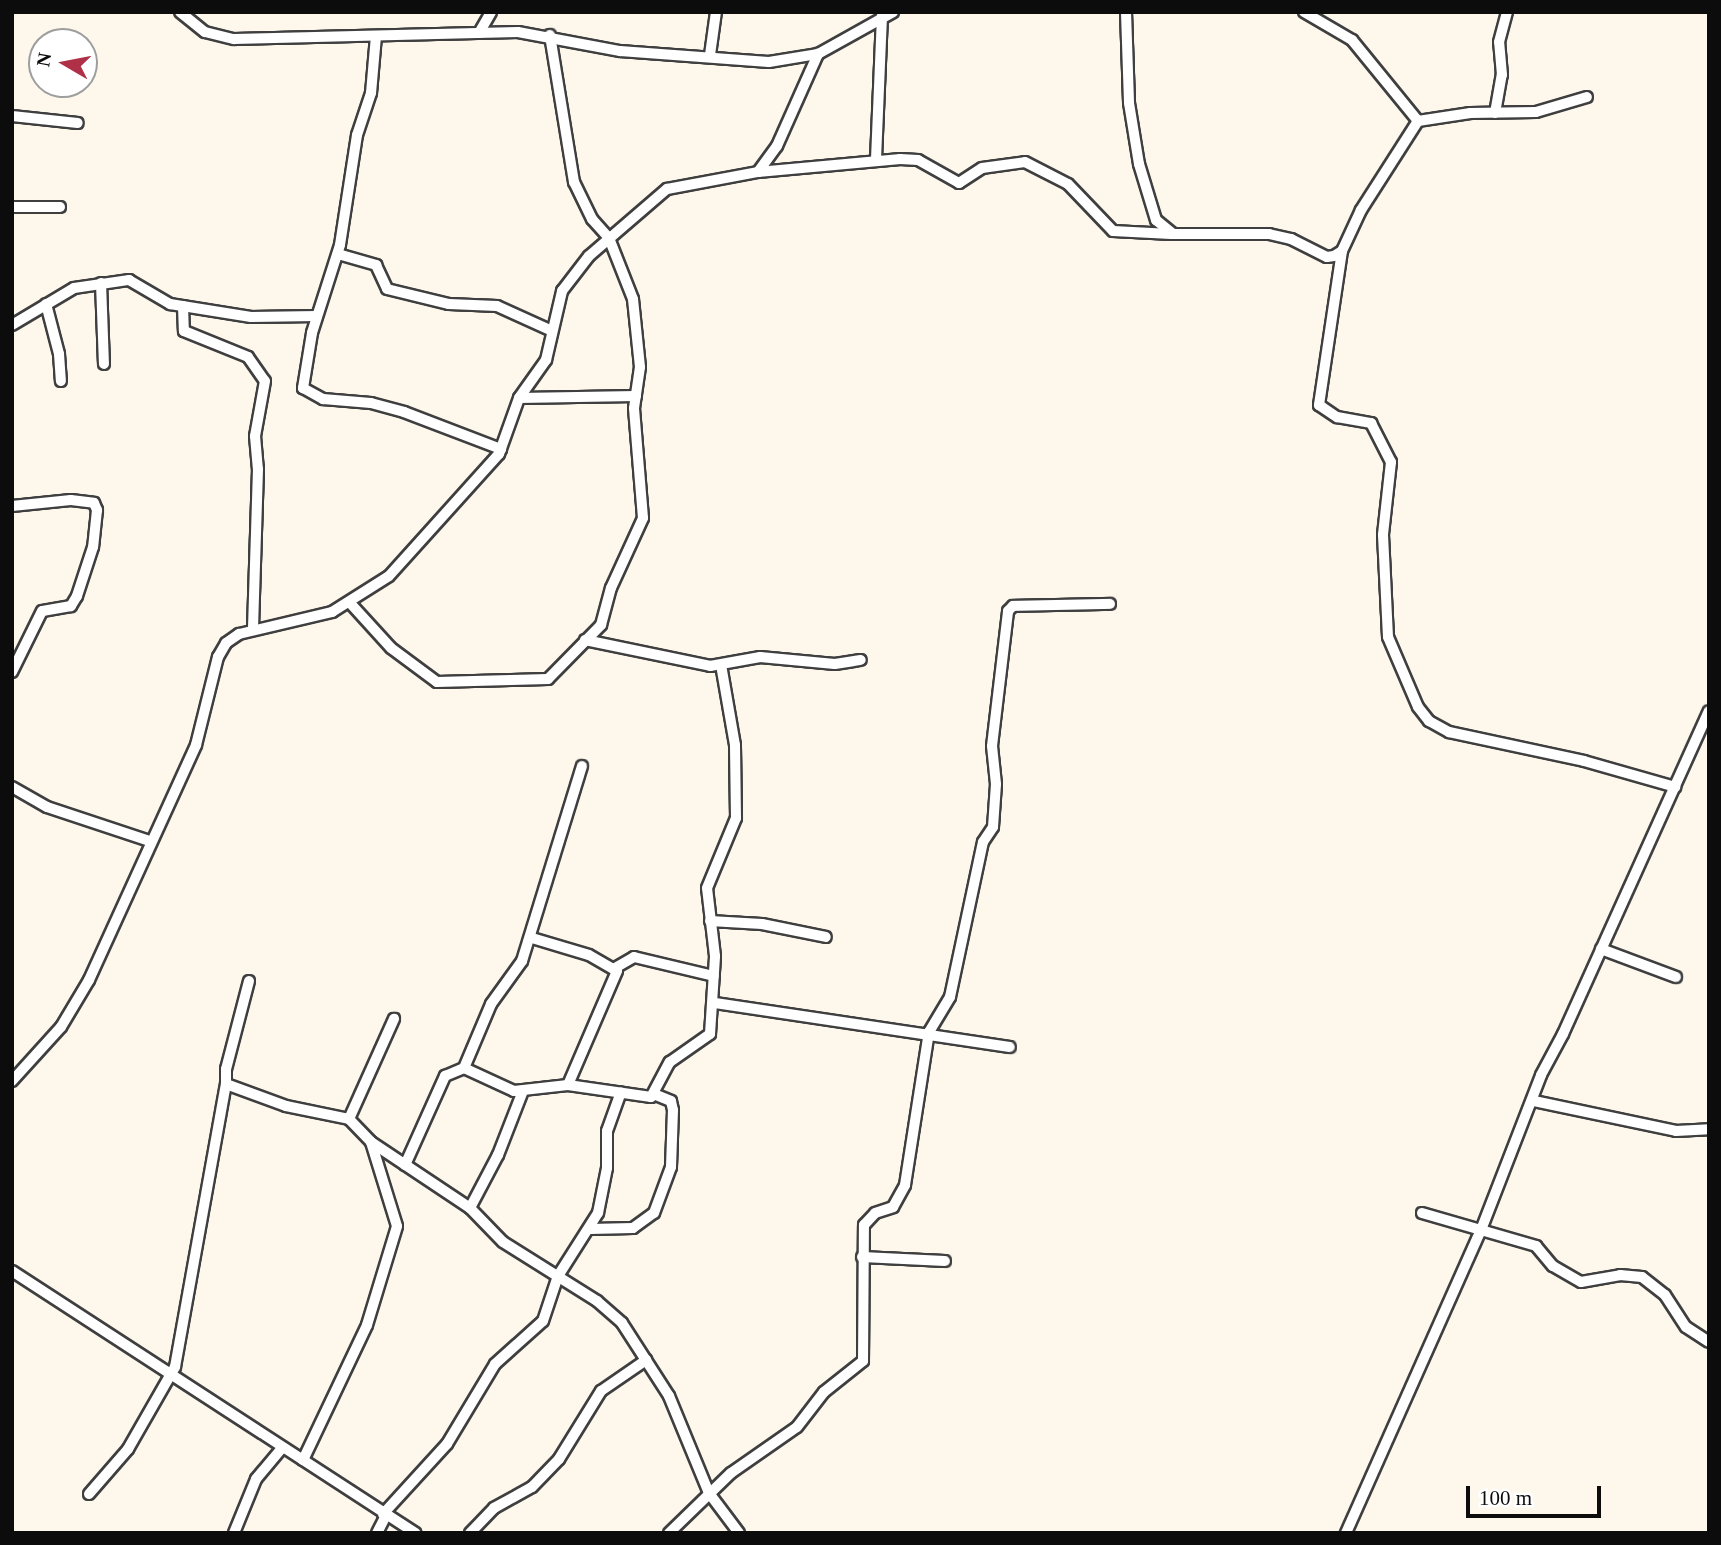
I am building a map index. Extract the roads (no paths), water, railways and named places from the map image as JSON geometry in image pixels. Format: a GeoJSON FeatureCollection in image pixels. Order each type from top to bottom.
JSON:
{"type":"FeatureCollection","features":[{"type":"Feature","properties":{"kind":"street"},"geometry":{"type":"LineString","coordinates":[[180,12],[205,32],[234,39],[440,37],[479,33],[550,35],[620,51],[710,55],[769,62],[818,54],[881,16],[893,12]]}},
{"type":"Feature","properties":{"kind":"street"},"geometry":{"type":"LineString","coordinates":[[479,33],[491,12]]}},
{"type":"Feature","properties":{"kind":"street"},"geometry":{"type":"LineString","coordinates":[[710,55],[716,12]]}},
{"type":"Feature","properties":{"kind":"street"},"geometry":{"type":"LineString","coordinates":[[1126,12],[1129,103],[1139,164],[1156,220],[1173,234]]}},
{"type":"Feature","properties":{"kind":"street"},"geometry":{"type":"LineString","coordinates":[[1304,12],[1352,40],[1418,121]]}},
{"type":"Feature","properties":{"kind":"street"},"geometry":{"type":"LineString","coordinates":[[1495,113],[1502,75],[1499,42],[1507,12]]}},
{"type":"Feature","properties":{"kind":"street"},"geometry":{"type":"LineString","coordinates":[[876,159],[881,16]]}},
{"type":"Feature","properties":{"kind":"street"},"geometry":{"type":"LineString","coordinates":[[351,604],[410,665],[444,684],[548,679],[601,625],[611,588],[643,518],[636,396],[639,338],[633,299],[609,238],[592,219],[574,183],[550,35]]}},
{"type":"Feature","properties":{"kind":"street"},"geometry":{"type":"LineString","coordinates":[[376,36],[371,93],[357,135],[338,254],[317,316],[303,376],[307,393],[404,412],[501,449]]}},
{"type":"Feature","properties":{"kind":"street"},"geometry":{"type":"LineString","coordinates":[[758,173],[777,146],[818,54]]}},
{"type":"Feature","properties":{"kind":"street"},"geometry":{"type":"LineString","coordinates":[[1418,121],[1495,113],[1536,112],[1587,97]]}},
{"type":"Feature","properties":{"kind":"street"},"geometry":{"type":"LineString","coordinates":[[12,116],[78,123]]}},
{"type":"Feature","properties":{"kind":"street"},"geometry":{"type":"LineString","coordinates":[[1418,121],[1361,210],[1342,251],[1319,404],[1328,414],[1371,423],[1391,462],[1383,535],[1388,638],[1418,708],[1429,721],[1449,732],[1584,761],[1675,787]]}},
{"type":"Feature","properties":{"kind":"street"},"geometry":{"type":"LineString","coordinates":[[12,1082],[61,1027],[89,980],[196,745],[218,657],[234,637],[253,630],[290,624],[351,604],[389,576],[501,449],[519,398],[546,360],[562,291],[609,238],[667,189],[758,173],[876,159],[918,160],[959,183],[982,168],[1025,162],[1068,184],[1112,231],[1269,234],[1291,239],[1327,257],[1342,251]]}},
{"type":"Feature","properties":{"kind":"street"},"geometry":{"type":"LineString","coordinates":[[12,207],[60,208]]}},
{"type":"Feature","properties":{"kind":"street"},"geometry":{"type":"LineString","coordinates":[[338,254],[376,265],[387,289],[449,303],[497,306],[552,331]]}},
{"type":"Feature","properties":{"kind":"street"},"geometry":{"type":"LineString","coordinates":[[12,325],[74,288],[101,283],[138,282],[157,299],[251,317],[317,316]]}},
{"type":"Feature","properties":{"kind":"street"},"geometry":{"type":"LineString","coordinates":[[101,283],[104,364]]}},
{"type":"Feature","properties":{"kind":"street"},"geometry":{"type":"LineString","coordinates":[[46,304],[60,354],[61,381]]}},
{"type":"Feature","properties":{"kind":"street"},"geometry":{"type":"LineString","coordinates":[[183,306],[184,331],[240,352],[265,381],[255,436],[258,469],[253,630]]}},
{"type":"Feature","properties":{"kind":"street"},"geometry":{"type":"LineString","coordinates":[[519,398],[636,396]]}},
{"type":"Feature","properties":{"kind":"street"},"geometry":{"type":"LineString","coordinates":[[12,506],[71,500],[94,503],[97,510],[93,547],[77,596],[71,606],[42,611],[12,671]]}},
{"type":"Feature","properties":{"kind":"street"},"geometry":{"type":"LineString","coordinates":[[669,1533],[709,1493],[797,1427],[812,1413],[824,1392],[863,1361],[862,1257],[868,1219],[893,1207],[905,1185],[929,1032],[950,997],[983,842],[993,827],[996,784],[992,746],[1008,611],[1013,606],[1110,604]]}},
{"type":"Feature","properties":{"kind":"street"},"geometry":{"type":"LineString","coordinates":[[585,640],[701,665],[721,665],[760,657],[835,664],[861,660]]}},
{"type":"Feature","properties":{"kind":"street"},"geometry":{"type":"LineString","coordinates":[[654,1094],[670,1062],[710,1034],[715,1003],[710,921],[711,869],[732,834],[736,818],[736,745],[721,665]]}},
{"type":"Feature","properties":{"kind":"street"},"geometry":{"type":"LineString","coordinates":[[1346,1533],[1481,1230],[1534,1101],[1541,1075],[1709,711]]}},
{"type":"Feature","properties":{"kind":"street"},"geometry":{"type":"LineString","coordinates":[[405,1166],[445,1076],[464,1068],[491,1004],[522,961],[532,938],[582,766]]}},
{"type":"Feature","properties":{"kind":"street"},"geometry":{"type":"LineString","coordinates":[[12,787],[47,807],[150,841]]}},
{"type":"Feature","properties":{"kind":"street"},"geometry":{"type":"LineString","coordinates":[[710,921],[762,924],[826,937]]}},
{"type":"Feature","properties":{"kind":"street"},"geometry":{"type":"LineString","coordinates":[[532,938],[615,968],[634,957],[714,976]]}},
{"type":"Feature","properties":{"kind":"street"},"geometry":{"type":"LineString","coordinates":[[1601,949],[1676,977]]}},
{"type":"Feature","properties":{"kind":"street"},"geometry":{"type":"LineString","coordinates":[[568,1085],[617,975],[615,968]]}},
{"type":"Feature","properties":{"kind":"street"},"geometry":{"type":"LineString","coordinates":[[89,1494],[128,1449],[167,1375],[175,1367],[226,1084],[228,1057],[249,981]]}},
{"type":"Feature","properties":{"kind":"street"},"geometry":{"type":"LineString","coordinates":[[715,1003],[929,1032],[1010,1047]]}},
{"type":"Feature","properties":{"kind":"street"},"geometry":{"type":"LineString","coordinates":[[349,1119],[394,1019]]}},
{"type":"Feature","properties":{"kind":"street"},"geometry":{"type":"LineString","coordinates":[[464,1068],[503,1089],[523,1091],[568,1085],[645,1097],[654,1094],[670,1101],[673,1110],[671,1167],[654,1213],[633,1228],[590,1229]]}},
{"type":"Feature","properties":{"kind":"street"},"geometry":{"type":"LineString","coordinates":[[226,1084],[286,1106],[349,1119],[371,1142],[470,1208],[503,1242],[558,1276],[622,1323],[669,1396],[709,1493],[739,1533]]}},
{"type":"Feature","properties":{"kind":"street"},"geometry":{"type":"LineString","coordinates":[[470,1208],[498,1155],[523,1091]]}},
{"type":"Feature","properties":{"kind":"street"},"geometry":{"type":"LineString","coordinates":[[377,1533],[385,1514],[447,1444],[495,1364],[538,1328],[558,1276],[590,1229],[607,1168],[607,1131],[621,1092]]}},
{"type":"Feature","properties":{"kind":"street"},"geometry":{"type":"LineString","coordinates":[[1534,1101],[1676,1131],[1709,1129]]}},
{"type":"Feature","properties":{"kind":"street"},"geometry":{"type":"LineString","coordinates":[[303,1460],[367,1325],[397,1226],[371,1142]]}},
{"type":"Feature","properties":{"kind":"street"},"geometry":{"type":"LineString","coordinates":[[1422,1213],[1536,1246],[1553,1266],[1581,1282],[1620,1275],[1642,1277],[1664,1295],[1686,1327],[1709,1342]]}},
{"type":"Feature","properties":{"kind":"street"},"geometry":{"type":"LineString","coordinates":[[862,1257],[932,1257],[945,1261]]}},
{"type":"Feature","properties":{"kind":"street"},"geometry":{"type":"LineString","coordinates":[[12,1271],[167,1375],[415,1533]]}},
{"type":"Feature","properties":{"kind":"street"},"geometry":{"type":"LineString","coordinates":[[470,1533],[494,1508],[532,1487],[559,1459],[601,1391],[646,1360]]}},
{"type":"Feature","properties":{"kind":"street"},"geometry":{"type":"LineString","coordinates":[[234,1533],[256,1479],[281,1448]]}}]}
